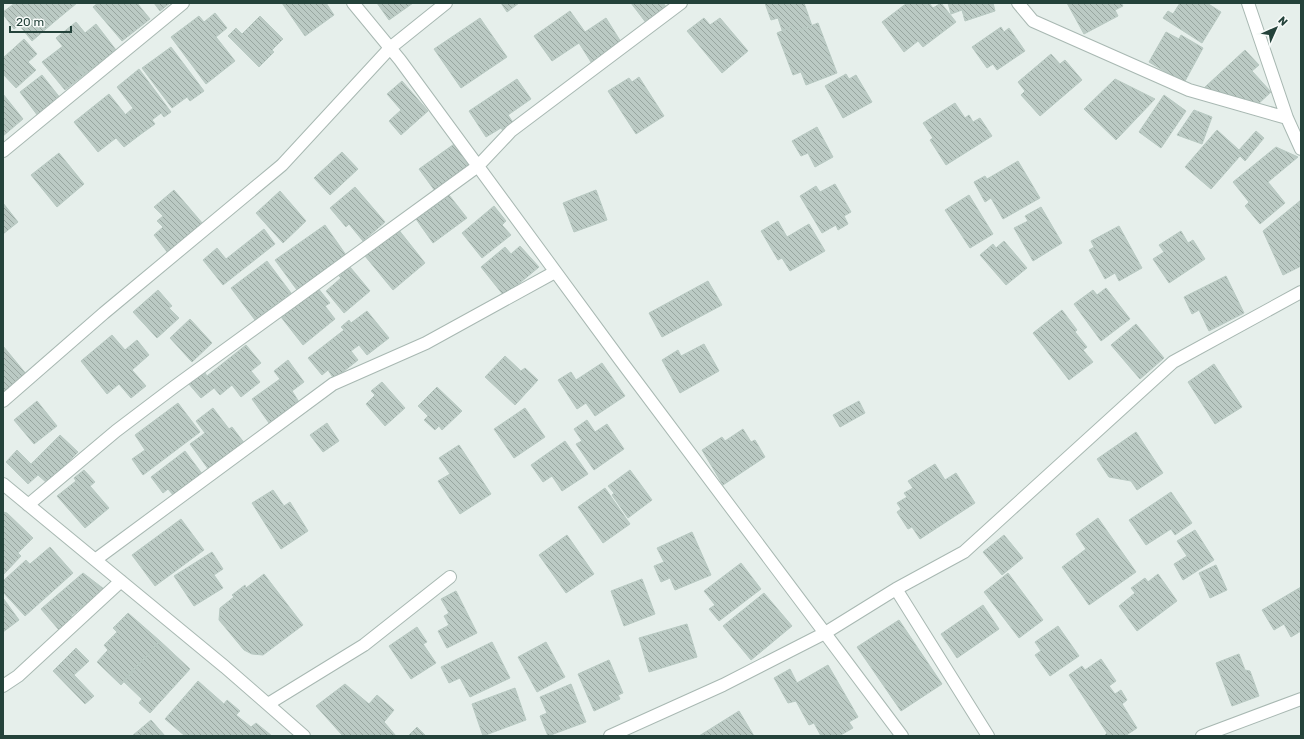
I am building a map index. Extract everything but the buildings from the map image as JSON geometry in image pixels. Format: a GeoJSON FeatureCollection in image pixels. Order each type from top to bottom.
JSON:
{"type":"FeatureCollection","features":[{"type":"Feature","properties":{"kind":"street"},"geometry":{"type":"LineString","coordinates":[[3,151],[183,3]]}},
{"type":"Feature","properties":{"kind":"street"},"geometry":{"type":"LineString","coordinates":[[353,3],[390,48],[555,272],[902,736]]}},
{"type":"Feature","properties":{"kind":"street"},"geometry":{"type":"LineString","coordinates":[[3,401],[104,313],[282,165],[390,48],[446,3]]}},
{"type":"Feature","properties":{"kind":"street"},"geometry":{"type":"LineString","coordinates":[[28,505],[116,431],[174,386],[478,166],[511,131],[681,3]]}},
{"type":"Feature","properties":{"kind":"street"},"geometry":{"type":"LineString","coordinates":[[1018,3],[1033,21],[1189,90],[1287,118]]}},
{"type":"Feature","properties":{"kind":"street"},"geometry":{"type":"LineString","coordinates":[[1248,3],[1287,118],[1301,149]]}},
{"type":"Feature","properties":{"kind":"street"},"geometry":{"type":"LineString","coordinates":[[95,560],[334,384],[426,343],[555,272]]}},
{"type":"Feature","properties":{"kind":"street"},"geometry":{"type":"LineString","coordinates":[[610,736],[723,685],[825,633],[896,589],[964,552],[1173,362],[1301,292]]}},
{"type":"Feature","properties":{"kind":"street"},"geometry":{"type":"LineString","coordinates":[[3,484],[268,704],[300,735]]}},
{"type":"Feature","properties":{"kind":"street"},"geometry":{"type":"LineString","coordinates":[[268,704],[364,645],[450,577]]}},
{"type":"Feature","properties":{"kind":"street"},"geometry":{"type":"LineString","coordinates":[[3,686],[18,676],[121,581]]}},
{"type":"Feature","properties":{"kind":"street"},"geometry":{"type":"LineString","coordinates":[[896,589],[988,736]]}},
{"type":"Feature","properties":{"kind":"street"},"geometry":{"type":"LineString","coordinates":[[1202,736],[1301,699]]}}]}
